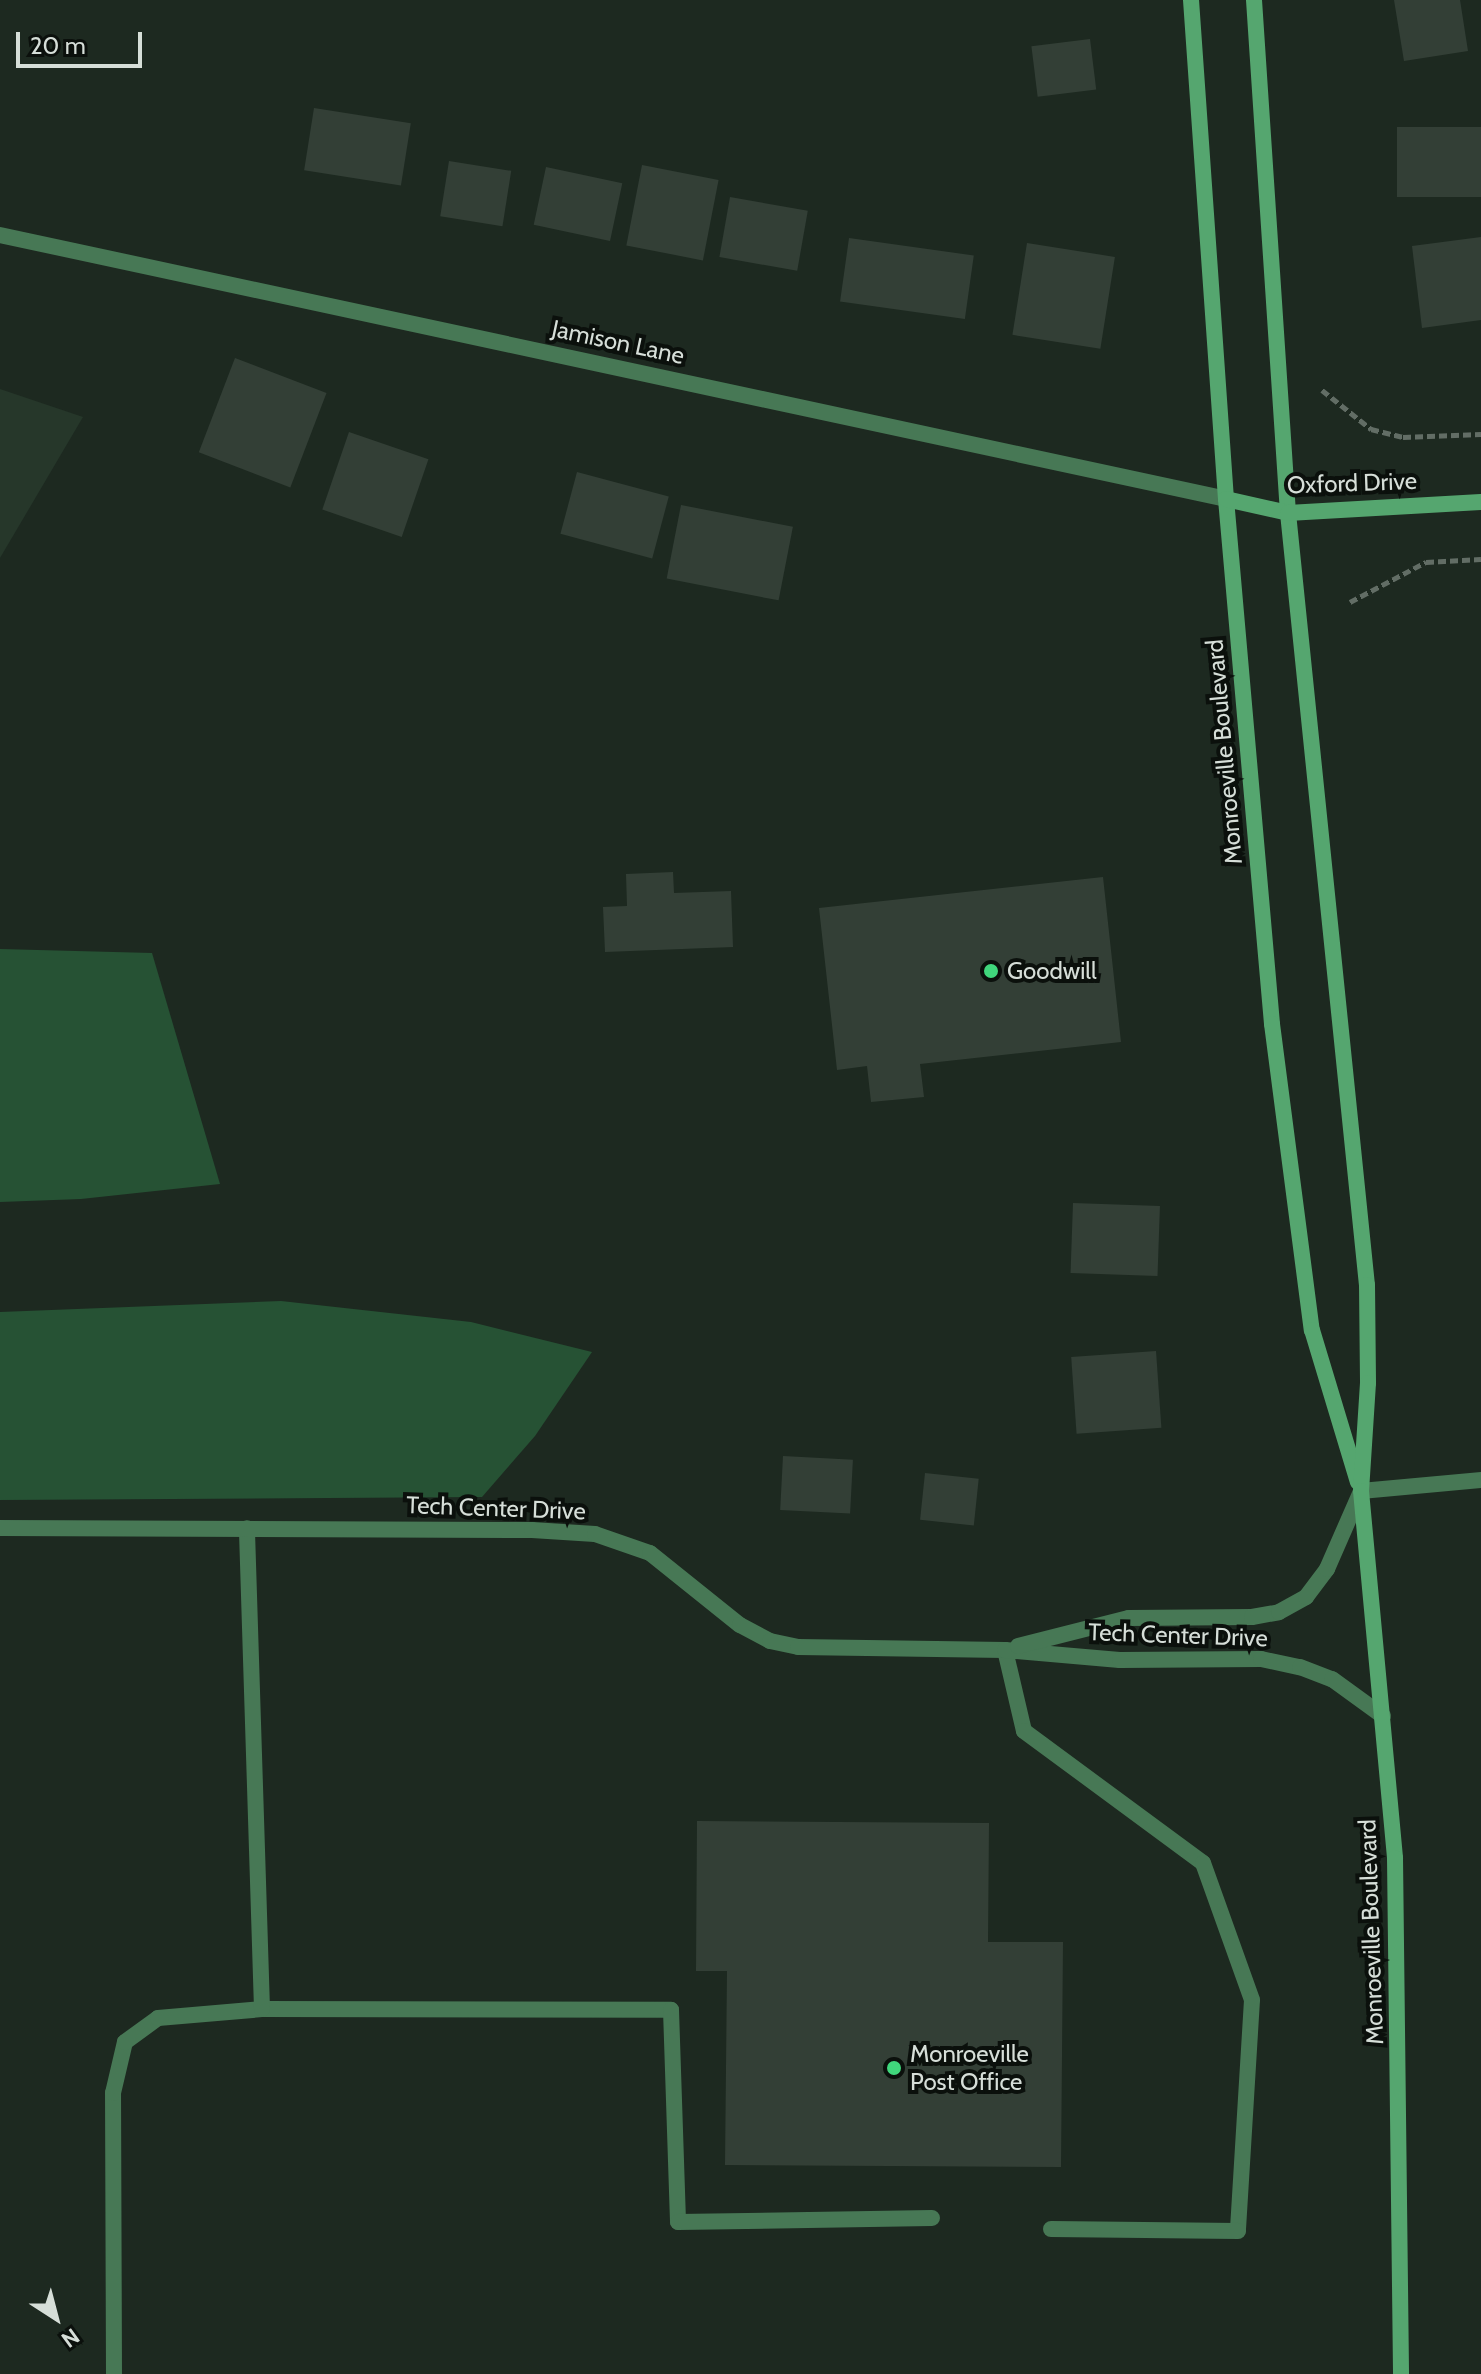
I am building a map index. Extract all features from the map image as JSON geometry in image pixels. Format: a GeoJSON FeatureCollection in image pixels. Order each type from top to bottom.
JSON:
{"type":"FeatureCollection","features":[{"type":"Feature","properties":{"kind":"main road","name":"Monroeville Boulevard"},"geometry":{"type":"LineString","coordinates":[[1191,0],[1226,499],[1272,1024],[1310,1318],[1332,1404],[1361,1491]]}},
{"type":"Feature","properties":{"kind":"main road","name":"Monroeville Boulevard"},"geometry":{"type":"LineString","coordinates":[[1254,0],[1288,513],[1367,1285],[1368,1383],[1361,1491],[1395,1858],[1401,2374]]}},
{"type":"Feature","properties":{"kind":"main road","name":"Oxford Drive"},"geometry":{"type":"LineString","coordinates":[[1226,499],[1288,513],[1481,502]]}},
{"type":"Feature","properties":{"kind":"street","name":"Jamison Lane"},"geometry":{"type":"LineString","coordinates":[[0,235],[1226,499]]}},
{"type":"Feature","properties":{"kind":"street"},"geometry":{"type":"LineString","coordinates":[[1361,1491],[1481,1480]]}},
{"type":"Feature","properties":{"kind":"street","name":"Tech Center Drive"},"geometry":{"type":"LineString","coordinates":[[1005,1650],[1129,1618],[1252,1617],[1279,1612],[1306,1597],[1327,1569],[1361,1491]]}},
{"type":"Feature","properties":{"kind":"street","name":"Tech Center Drive"},"geometry":{"type":"LineString","coordinates":[[0,1528],[532,1530],[595,1534],[650,1553],[740,1625],[770,1641],[798,1647],[1005,1650],[1120,1660],[1261,1659],[1300,1667],[1332,1679],[1383,1716]]}},
{"type":"Feature","properties":{"kind":"street"},"geometry":{"type":"LineString","coordinates":[[247,1528],[262,2009]]}},
{"type":"Feature","properties":{"kind":"street"},"geometry":{"type":"LineString","coordinates":[[1005,1650],[1024,1731],[1203,1863],[1252,2000],[1238,2231],[1051,2229]]}},
{"type":"Feature","properties":{"kind":"street"},"geometry":{"type":"LineString","coordinates":[[114,2374],[113,2093],[125,2042],[158,2018],[262,2009],[671,2010],[678,2222],[932,2218]]}},
{"type":"Feature","properties":{"kind":"path"},"geometry":{"type":"LineString","coordinates":[[1322,390],[1371,429],[1403,437],[1481,434]]}},
{"type":"Feature","properties":{"kind":"path"},"geometry":{"type":"LineString","coordinates":[[1350,602],[1426,562],[1481,559]]}},
{"type":"Feature","properties":{"kind":"shaded area"},"geometry":{"type":"Polygon","coordinates":[[[0,389],[83,417],[0,558],[0,389]]]}},
{"type":"Feature","properties":{"kind":"green space"},"geometry":{"type":"Polygon","coordinates":[[[0,949],[152,953],[220,1184],[81,1199],[0,1202],[0,949]]]}},
{"type":"Feature","properties":{"kind":"green space"},"geometry":{"type":"Polygon","coordinates":[[[281,1301],[471,1322],[592,1352],[535,1436],[482,1497],[0,1500],[0,1312],[281,1301]]]}},
{"type":"Feature","properties":{"kind":"building"},"geometry":{"type":"Polygon","coordinates":[[[1394,0],[1460,0],[1468,51],[1404,61],[1394,0]]]}},
{"type":"Feature","properties":{"kind":"building"},"geometry":{"type":"Polygon","coordinates":[[[1090,39],[1096,90],[1038,97],[1031,46],[1090,39]]]}},
{"type":"Feature","properties":{"kind":"building"},"geometry":{"type":"Polygon","coordinates":[[[314,108],[411,123],[401,186],[304,170],[314,108]]]}},
{"type":"Feature","properties":{"kind":"building"},"geometry":{"type":"Polygon","coordinates":[[[1397,127],[1481,127],[1481,197],[1397,197],[1397,127]]]}},
{"type":"Feature","properties":{"kind":"building"},"geometry":{"type":"Polygon","coordinates":[[[449,161],[511,171],[502,226],[440,216],[449,161]]]}},
{"type":"Feature","properties":{"kind":"building"},"geometry":{"type":"Polygon","coordinates":[[[642,165],[719,180],[703,260],[626,245],[642,165]]]}},
{"type":"Feature","properties":{"kind":"building"},"geometry":{"type":"Polygon","coordinates":[[[546,167],[622,183],[610,241],[534,225],[546,167]]]}},
{"type":"Feature","properties":{"kind":"building"},"geometry":{"type":"Polygon","coordinates":[[[730,197],[808,211],[797,271],[719,257],[730,197]]]}},
{"type":"Feature","properties":{"kind":"building"},"geometry":{"type":"Polygon","coordinates":[[[1481,237],[1481,320],[1422,328],[1412,246],[1481,237]]]}},
{"type":"Feature","properties":{"kind":"building"},"geometry":{"type":"Polygon","coordinates":[[[849,238],[974,256],[965,319],[840,301],[849,238]]]}},
{"type":"Feature","properties":{"kind":"building"},"geometry":{"type":"Polygon","coordinates":[[[1027,243],[1115,257],[1100,349],[1012,335],[1027,243]]]}},
{"type":"Feature","properties":{"kind":"building"},"geometry":{"type":"Polygon","coordinates":[[[235,358],[326,393],[290,487],[199,452],[235,358]]]}},
{"type":"Feature","properties":{"kind":"building"},"geometry":{"type":"Polygon","coordinates":[[[349,432],[428,459],[402,537],[322,510],[349,432]]]}},
{"type":"Feature","properties":{"kind":"building"},"geometry":{"type":"Polygon","coordinates":[[[577,472],[669,497],[652,558],[560,534],[577,472]]]}},
{"type":"Feature","properties":{"kind":"building"},"geometry":{"type":"Polygon","coordinates":[[[681,505],[793,527],[779,600],[667,579],[681,505]]]}},
{"type":"Feature","properties":{"kind":"building"},"geometry":{"type":"Polygon","coordinates":[[[673,872],[674,893],[731,891],[733,947],[605,952],[603,907],[627,906],[626,874],[673,872]]]}},
{"type":"Feature","properties":{"kind":"building"},"geometry":{"type":"Polygon","coordinates":[[[1103,877],[1121,1042],[920,1064],[924,1097],[871,1102],[867,1066],[837,1070],[819,908],[1103,877]]]}},
{"type":"Feature","properties":{"kind":"building"},"geometry":{"type":"Polygon","coordinates":[[[1073,1203],[1160,1206],[1158,1276],[1071,1273],[1073,1203]]]}},
{"type":"Feature","properties":{"kind":"building"},"geometry":{"type":"Polygon","coordinates":[[[1156,1351],[1161,1428],[1077,1434],[1071,1357],[1156,1351]]]}},
{"type":"Feature","properties":{"kind":"building"},"geometry":{"type":"Polygon","coordinates":[[[783,1456],[853,1460],[850,1514],[780,1510],[783,1456]]]}},
{"type":"Feature","properties":{"kind":"building"},"geometry":{"type":"Polygon","coordinates":[[[925,1473],[979,1479],[974,1525],[920,1520],[925,1473]]]}},
{"type":"Feature","properties":{"kind":"building","name":"Monroeville Post Office"},"geometry":{"type":"Polygon","coordinates":[[[697,1821],[989,1823],[988,1942],[1063,1942],[1061,2167],[725,2165],[727,1971],[696,1971],[697,1821]]]}},
{"type":"Feature","properties":{"kind":"place","name":"Goodwill"},"geometry":{"type":"Point","coordinates":[991,971]}},
{"type":"Feature","properties":{"kind":"place","name":"Monroeville Post Office"},"geometry":{"type":"Point","coordinates":[894,2068]}}]}
